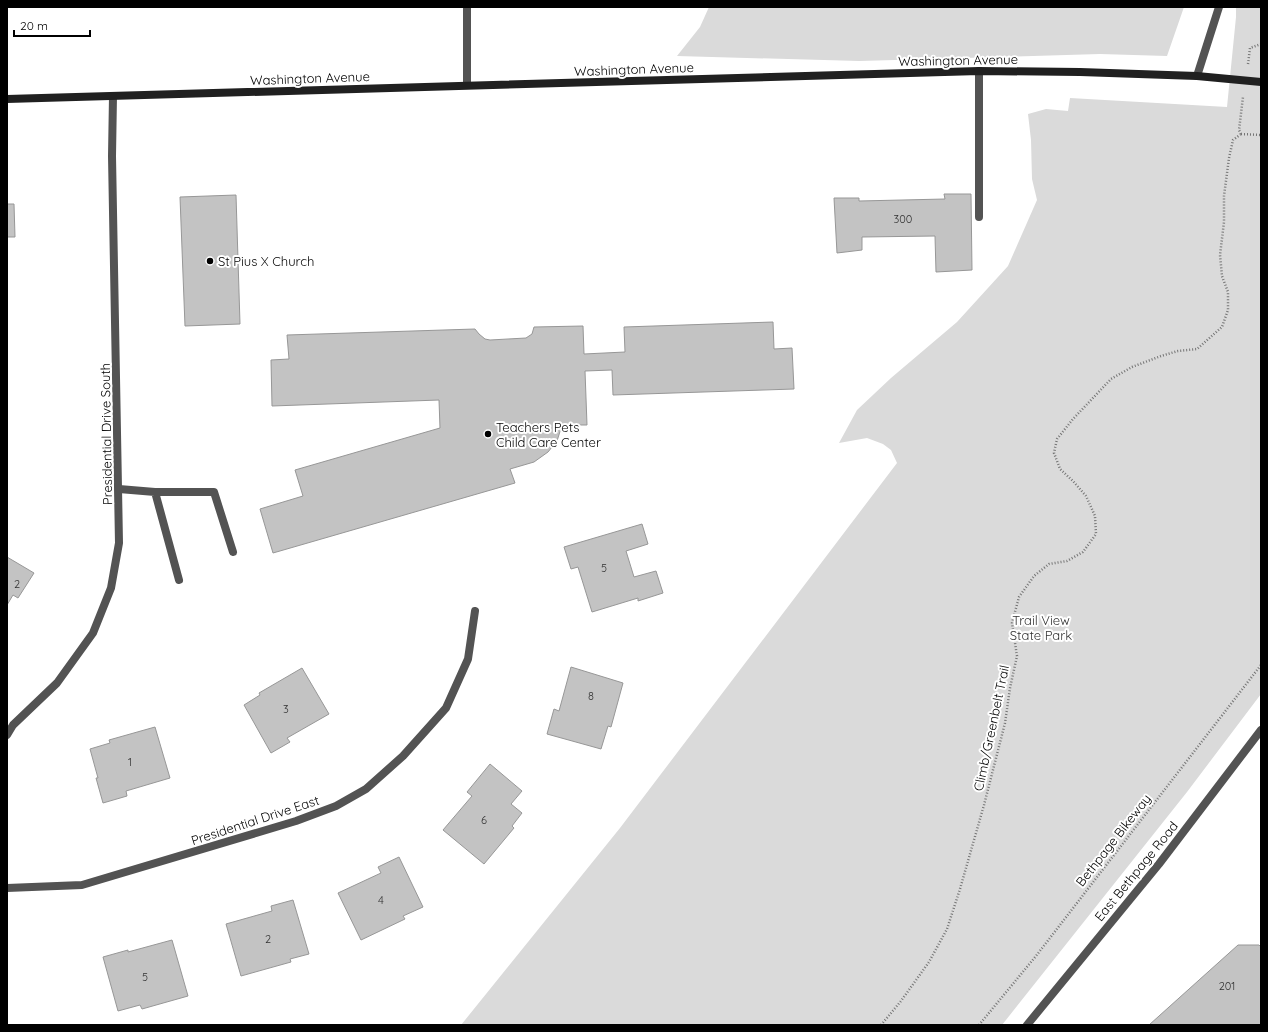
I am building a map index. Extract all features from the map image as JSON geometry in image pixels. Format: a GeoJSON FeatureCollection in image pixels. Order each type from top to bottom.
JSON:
{"type":"FeatureCollection","features":[{"type":"Feature","properties":{"kind":"main road","name":"Washington Avenue"},"geometry":{"type":"LineString","coordinates":[[7,99],[979,71],[1080,72],[1197,76],[1261,82]]}},
{"type":"Feature","properties":{"kind":"street"},"geometry":{"type":"LineString","coordinates":[[466,7],[467,85]]}},
{"type":"Feature","properties":{"kind":"street"},"geometry":{"type":"LineString","coordinates":[[1197,76],[1219,7]]}},
{"type":"Feature","properties":{"kind":"street"},"geometry":{"type":"LineString","coordinates":[[979,71],[979,217]]}},
{"type":"Feature","properties":{"kind":"street","name":"Presidential Drive South"},"geometry":{"type":"LineString","coordinates":[[7,736],[13,725],[57,683],[93,633],[111,588],[119,544],[112,156],[113,96]]}},
{"type":"Feature","properties":{"kind":"street"},"geometry":{"type":"LineString","coordinates":[[119,489],[155,492],[214,492],[233,552]]}},
{"type":"Feature","properties":{"kind":"street"},"geometry":{"type":"LineString","coordinates":[[155,492],[179,580]]}},
{"type":"Feature","properties":{"kind":"street","name":"Presidential Drive East"},"geometry":{"type":"LineString","coordinates":[[7,888],[82,885],[296,821],[336,806],[366,789],[403,756],[446,708],[468,659],[475,611]]}},
{"type":"Feature","properties":{"kind":"street","name":"East Bethpage Road"},"geometry":{"type":"LineString","coordinates":[[1027,1025],[1159,864],[1261,730]]}},
{"type":"Feature","properties":{"kind":"path"},"geometry":{"type":"LineString","coordinates":[[1250,48],[1261,44]]}},
{"type":"Feature","properties":{"kind":"path"},"geometry":{"type":"LineString","coordinates":[[1242,107],[1239,130],[1241,134],[1261,135]]}},
{"type":"Feature","properties":{"kind":"path","name":"Climb/Greenbelt Trail"},"geometry":{"type":"LineString","coordinates":[[881,1025],[901,1001],[929,962],[947,929],[960,889],[986,798],[1005,723],[1010,688],[1017,656],[1012,624],[1019,597],[1034,576],[1049,564],[1067,561],[1083,552],[1096,534],[1095,516],[1086,496],[1060,469],[1054,453],[1057,439],[1073,419],[1111,379],[1132,367],[1161,356],[1178,351],[1197,349],[1222,327],[1228,310],[1228,292],[1222,276],[1220,255],[1224,222],[1224,196],[1233,140],[1241,134]]}},
{"type":"Feature","properties":{"kind":"path","name":"Bethpage Bikeway"},"geometry":{"type":"LineString","coordinates":[[979,1025],[1041,950],[1261,664]]}},
{"type":"Feature","properties":{"kind":"green space"},"geometry":{"type":"Polygon","coordinates":[[[709,7],[1184,7],[1167,56],[1100,54],[859,61],[677,56],[700,27],[709,7]]]}},
{"type":"Feature","properties":{"kind":"green space","name":"Trail View State Park"},"geometry":{"type":"Polygon","coordinates":[[[1236,7],[1261,7],[1261,694],[1187,792],[1002,1025],[461,1025],[620,828],[897,463],[891,450],[883,444],[867,438],[839,443],[857,410],[891,378],[957,322],[1008,266],[1037,200],[1032,179],[1031,140],[1028,114],[1046,109],[1068,111],[1070,98],[1227,107],[1236,7]]]}},
{"type":"Feature","properties":{"kind":"building"},"geometry":{"type":"Polygon","coordinates":[[[944,194],[971,194],[972,270],[936,272],[935,236],[862,237],[862,250],[837,253],[834,198],[859,198],[859,201],[945,199],[944,194]]]}},
{"type":"Feature","properties":{"kind":"building","name":"St Pius X Church"},"geometry":{"type":"Polygon","coordinates":[[[236,195],[240,324],[185,326],[180,197],[236,195]]]}},
{"type":"Feature","properties":{"kind":"building"},"geometry":{"type":"Polygon","coordinates":[[[7,204],[14,204],[15,237],[7,237],[7,204]]]}},
{"type":"Feature","properties":{"kind":"building","name":"Teachers Pets Child Care Center"},"geometry":{"type":"Polygon","coordinates":[[[773,322],[774,349],[792,348],[794,389],[613,395],[612,370],[585,371],[587,425],[562,425],[557,441],[548,452],[534,462],[510,469],[515,483],[273,553],[260,509],[303,496],[295,470],[440,428],[439,400],[272,406],[271,360],[289,359],[287,335],[475,329],[485,339],[490,340],[526,338],[532,334],[534,327],[583,326],[584,354],[625,352],[624,327],[773,322]]]}},
{"type":"Feature","properties":{"kind":"building"},"geometry":{"type":"Polygon","coordinates":[[[642,524],[648,544],[626,551],[634,577],[656,571],[663,593],[638,601],[638,598],[592,612],[578,567],[571,569],[564,547],[642,524]]]}},
{"type":"Feature","properties":{"kind":"building"},"geometry":{"type":"Polygon","coordinates":[[[7,557],[34,573],[18,598],[13,595],[7,605],[7,557]]]}},
{"type":"Feature","properties":{"kind":"building"},"geometry":{"type":"Polygon","coordinates":[[[571,667],[623,683],[611,727],[608,726],[601,749],[547,734],[554,709],[559,711],[571,667]]]}},
{"type":"Feature","properties":{"kind":"building"},"geometry":{"type":"Polygon","coordinates":[[[302,668],[329,714],[287,738],[290,742],[271,753],[244,705],[260,695],[259,693],[302,668]]]}},
{"type":"Feature","properties":{"kind":"building"},"geometry":{"type":"Polygon","coordinates":[[[155,727],[170,778],[126,791],[127,796],[103,803],[90,749],[110,743],[109,740],[155,727]]]}},
{"type":"Feature","properties":{"kind":"building"},"geometry":{"type":"Polygon","coordinates":[[[490,764],[522,791],[511,804],[522,813],[512,826],[514,828],[484,864],[443,830],[472,796],[467,792],[490,764]]]}},
{"type":"Feature","properties":{"kind":"building"},"geometry":{"type":"Polygon","coordinates":[[[399,857],[423,907],[403,916],[405,919],[361,940],[338,893],[381,873],[378,867],[399,857]]]}},
{"type":"Feature","properties":{"kind":"building"},"geometry":{"type":"Polygon","coordinates":[[[293,900],[309,954],[290,959],[291,962],[241,976],[226,924],[272,911],[271,906],[293,900]]]}},
{"type":"Feature","properties":{"kind":"building"},"geometry":{"type":"Polygon","coordinates":[[[172,940],[188,996],[142,1009],[140,1005],[118,1011],[103,957],[172,940]]]}},
{"type":"Feature","properties":{"kind":"building"},"geometry":{"type":"Polygon","coordinates":[[[1238,945],[1259,945],[1261,947],[1261,1025],[1149,1025],[1238,945]]]}},
{"type":"Feature","properties":{"kind":"place","name":"St Pius X Church"},"geometry":{"type":"Point","coordinates":[210,261]}},
{"type":"Feature","properties":{"kind":"place","name":"Teachers Pets Child Care Center"},"geometry":{"type":"Point","coordinates":[488,434]}}]}
